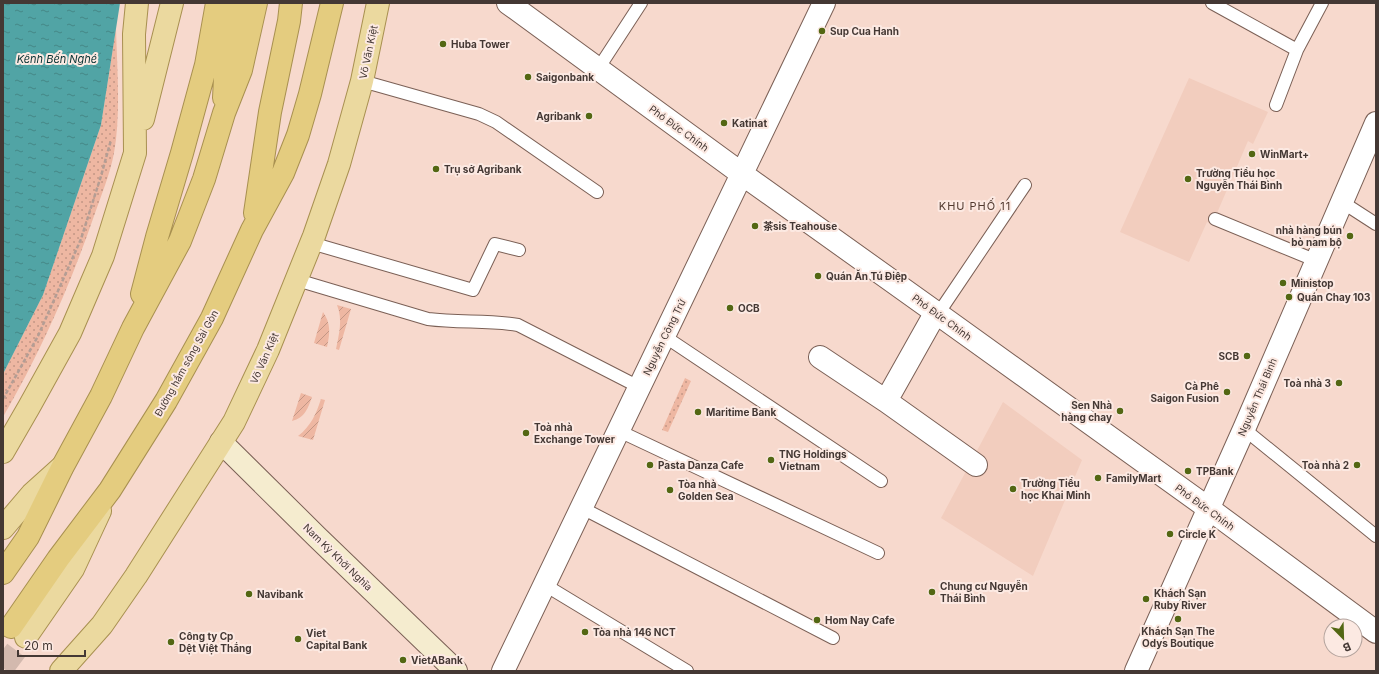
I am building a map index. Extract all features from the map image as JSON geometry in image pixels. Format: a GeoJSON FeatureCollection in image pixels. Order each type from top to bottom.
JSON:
{"type":"FeatureCollection","features":[{"type":"Feature","properties":{"kind":"highway"},"geometry":{"type":"LineString","coordinates":[[200,64],[206,3]]}},
{"type":"Feature","properties":{"kind":"highway"},"geometry":{"type":"LineString","coordinates":[[133,328],[157,236],[182,153],[200,64],[218,3]]}},
{"type":"Feature","properties":{"kind":"highway"},"geometry":{"type":"LineString","coordinates":[[224,113],[226,58],[238,3]]}},
{"type":"Feature","properties":{"kind":"highway"},"geometry":{"type":"LineString","coordinates":[[3,573],[28,537],[63,466],[101,396],[133,328],[180,241],[204,179],[224,113],[241,70],[256,3]]}},
{"type":"Feature","properties":{"kind":"highway"},"geometry":{"type":"LineString","coordinates":[[252,230],[270,112],[289,21],[291,3]]}},
{"type":"Feature","properties":{"kind":"highway"},"geometry":{"type":"LineString","coordinates":[[252,230],[283,173],[298,135],[310,94],[332,3]]}},
{"type":"Feature","properties":{"kind":"highway","name":"Đường hầm sông Sài Gòn"},"geometry":{"type":"LineString","coordinates":[[18,632],[58,559],[110,490],[166,402],[212,318],[252,230]]}},
{"type":"Feature","properties":{"kind":"main road"},"geometry":{"type":"LineString","coordinates":[[135,153],[134,34],[137,3]]}},
{"type":"Feature","properties":{"kind":"main road"},"geometry":{"type":"LineString","coordinates":[[3,452],[70,333],[103,256],[135,153],[172,3]]}},
{"type":"Feature","properties":{"kind":"main road","name":"Võ Văn Kiệt"},"geometry":{"type":"LineString","coordinates":[[62,671],[102,625],[136,576],[234,422],[268,350],[297,280],[339,164],[362,81],[378,3]]}},
{"type":"Feature","properties":{"kind":"main road","name":"Nam Kỳ Khởi Nghĩa"},"geometry":{"type":"LineString","coordinates":[[221,442],[456,671]]}},
{"type":"Feature","properties":{"kind":"main road"},"geometry":{"type":"LineString","coordinates":[[3,528],[32,494],[63,466]]}},
{"type":"Feature","properties":{"kind":"street","name":"Phó Đức Chính"},"geometry":{"type":"LineString","coordinates":[[508,3],[742,174],[1208,508],[1376,632]]}},
{"type":"Feature","properties":{"kind":"street","name":"Nguyễn Công Trứ"},"geometry":{"type":"LineString","coordinates":[[503,671],[824,3]]}},
{"type":"Feature","properties":{"kind":"street","name":"Nguyễn Thái Bình"},"geometry":{"type":"LineString","coordinates":[[1136,671],[1244,429],[1376,123]]}},
{"type":"Feature","properties":{"kind":"street"},"geometry":{"type":"LineString","coordinates":[[886,401],[937,313]]}},
{"type":"Feature","properties":{"kind":"street"},"geometry":{"type":"LineString","coordinates":[[820,357],[886,401],[976,465]]}},
{"type":"Feature","properties":{"kind":"lane"},"geometry":{"type":"LineString","coordinates":[[598,69],[641,3]]}},
{"type":"Feature","properties":{"kind":"lane"},"geometry":{"type":"LineString","coordinates":[[1212,3],[1297,50]]}},
{"type":"Feature","properties":{"kind":"lane"},"geometry":{"type":"LineString","coordinates":[[1276,105],[1297,50],[1322,3]]}},
{"type":"Feature","properties":{"kind":"lane"},"geometry":{"type":"LineString","coordinates":[[362,81],[479,114],[496,122],[598,192]]}},
{"type":"Feature","properties":{"kind":"lane"},"geometry":{"type":"LineString","coordinates":[[937,313],[1026,184]]}},
{"type":"Feature","properties":{"kind":"lane"},"geometry":{"type":"LineString","coordinates":[[1342,202],[1376,224]]}},
{"type":"Feature","properties":{"kind":"lane"},"geometry":{"type":"LineString","coordinates":[[1215,218],[1317,260]]}},
{"type":"Feature","properties":{"kind":"lane"},"geometry":{"type":"LineString","coordinates":[[311,243],[474,290],[495,244],[519,250]]}},
{"type":"Feature","properties":{"kind":"lane"},"geometry":{"type":"LineString","coordinates":[[297,280],[428,320],[498,322],[518,325],[640,387]]}},
{"type":"Feature","properties":{"kind":"lane"},"geometry":{"type":"LineString","coordinates":[[664,336],[881,481]]}},
{"type":"Feature","properties":{"kind":"lane"},"geometry":{"type":"LineString","coordinates":[[1244,429],[1376,536]]}},
{"type":"Feature","properties":{"kind":"lane"},"geometry":{"type":"LineString","coordinates":[[619,431],[878,553]]}},
{"type":"Feature","properties":{"kind":"lane"},"geometry":{"type":"LineString","coordinates":[[582,508],[833,638]]}},
{"type":"Feature","properties":{"kind":"lane"},"geometry":{"type":"LineString","coordinates":[[545,585],[687,671]]}},
{"type":"Feature","properties":{"kind":"path"},"geometry":{"type":"LineString","coordinates":[[3,399],[38,336],[80,239],[101,176],[111,136]]}},
{"type":"Feature","properties":{"kind":"shaded area"},"geometry":{"type":"Polygon","coordinates":[[[116,28],[118,91],[117,123],[114,153],[110,169],[85,242],[53,319],[17,393],[3,417],[3,374],[43,295],[101,125],[116,28]]]}},
{"type":"Feature","properties":{"kind":"shaded area","name":"Trường Tiểu học Nguyễn Thái Bình"},"geometry":{"type":"Polygon","coordinates":[[[1189,78],[1268,112],[1253,144],[1248,141],[1217,213],[1286,245],[1281,255],[1207,222],[1189,262],[1120,232],[1189,78]]]}},
{"type":"Feature","properties":{"kind":"shaded area"},"geometry":{"type":"Polygon","coordinates":[[[337,305],[351,309],[339,350],[336,349],[340,322],[337,305]]]}},
{"type":"Feature","properties":{"kind":"shaded area"},"geometry":{"type":"Polygon","coordinates":[[[323,312],[326,316],[329,329],[327,347],[314,343],[323,312]]]}},
{"type":"Feature","properties":{"kind":"shaded area"},"geometry":{"type":"Polygon","coordinates":[[[685,378],[691,381],[668,432],[662,430],[685,378]]]}},
{"type":"Feature","properties":{"kind":"shaded area"},"geometry":{"type":"Polygon","coordinates":[[[301,393],[312,397],[303,415],[292,421],[301,393]]]}},
{"type":"Feature","properties":{"kind":"shaded area"},"geometry":{"type":"Polygon","coordinates":[[[321,399],[325,400],[313,440],[298,436],[312,419],[321,399]]]}},
{"type":"Feature","properties":{"kind":"shaded area","name":"Trường Tiểu học Khai Minh"},"geometry":{"type":"Polygon","coordinates":[[[1003,402],[1082,460],[1033,576],[941,518],[1003,402]]]}},
{"type":"Feature","properties":{"kind":"water","name":"Kênh Bến Nghé"},"geometry":{"type":"Polygon","coordinates":[[[3,3],[120,3],[101,125],[43,295],[3,374],[3,3]]]}},
{"type":"Feature","properties":{"kind":"tunnel"},"geometry":{"type":"LineString","coordinates":[[3,668],[26,637]]}},
{"type":"Feature","properties":{"kind":"place","name":"Sup Cua Hanh"},"geometry":{"type":"Point","coordinates":[822,31]}},
{"type":"Feature","properties":{"kind":"place","name":"Huba Tower"},"geometry":{"type":"Point","coordinates":[443,44]}},
{"type":"Feature","properties":{"kind":"place","name":"Saigonbank"},"geometry":{"type":"Point","coordinates":[528,77]}},
{"type":"Feature","properties":{"kind":"place","name":"Agribank"},"geometry":{"type":"Point","coordinates":[589,116]}},
{"type":"Feature","properties":{"kind":"place","name":"Katinat"},"geometry":{"type":"Point","coordinates":[724,123]}},
{"type":"Feature","properties":{"kind":"place","name":"WinMart+"},"geometry":{"type":"Point","coordinates":[1252,154]}},
{"type":"Feature","properties":{"kind":"place","name":"Trụ sở Agribank"},"geometry":{"type":"Point","coordinates":[436,169]}},
{"type":"Feature","properties":{"kind":"place","name":"Trường Tiểu học Nguyễn Thái Bình"},"geometry":{"type":"Point","coordinates":[1188,179]}},
{"type":"Feature","properties":{"kind":"place","name":"茶sis Teahouse"},"geometry":{"type":"Point","coordinates":[755,226]}},
{"type":"Feature","properties":{"kind":"place","name":"nhà hàng bún bò nam bộ"},"geometry":{"type":"Point","coordinates":[1350,236]}},
{"type":"Feature","properties":{"kind":"place","name":"Quán Ăn Tú Điệp"},"geometry":{"type":"Point","coordinates":[818,276]}},
{"type":"Feature","properties":{"kind":"place","name":"Ministop"},"geometry":{"type":"Point","coordinates":[1283,283]}},
{"type":"Feature","properties":{"kind":"place","name":"Quán Chay 103"},"geometry":{"type":"Point","coordinates":[1289,297]}},
{"type":"Feature","properties":{"kind":"place","name":"OCB"},"geometry":{"type":"Point","coordinates":[730,308]}},
{"type":"Feature","properties":{"kind":"place","name":"SCB"},"geometry":{"type":"Point","coordinates":[1247,356]}},
{"type":"Feature","properties":{"kind":"place","name":"Toà nhà 3"},"geometry":{"type":"Point","coordinates":[1339,383]}},
{"type":"Feature","properties":{"kind":"place","name":"Cà Phê Saigon Fusion"},"geometry":{"type":"Point","coordinates":[1227,392]}},
{"type":"Feature","properties":{"kind":"place","name":"Sen Nhà hàng chay"},"geometry":{"type":"Point","coordinates":[1120,411]}},
{"type":"Feature","properties":{"kind":"place","name":"Maritime Bank"},"geometry":{"type":"Point","coordinates":[698,412]}},
{"type":"Feature","properties":{"kind":"place","name":"Toà nhà Exchange Tower"},"geometry":{"type":"Point","coordinates":[526,433]}},
{"type":"Feature","properties":{"kind":"place","name":"TNG Holdings Vietnam"},"geometry":{"type":"Point","coordinates":[771,460]}},
{"type":"Feature","properties":{"kind":"place","name":"Pasta Danza Cafe"},"geometry":{"type":"Point","coordinates":[650,465]}},
{"type":"Feature","properties":{"kind":"place","name":"Toà nhà 2"},"geometry":{"type":"Point","coordinates":[1357,465]}},
{"type":"Feature","properties":{"kind":"place","name":"TPBank"},"geometry":{"type":"Point","coordinates":[1188,471]}},
{"type":"Feature","properties":{"kind":"place","name":"FamilyMart"},"geometry":{"type":"Point","coordinates":[1098,478]}},
{"type":"Feature","properties":{"kind":"place","name":"Trường Tiểu học Khai Minh"},"geometry":{"type":"Point","coordinates":[1013,489]}},
{"type":"Feature","properties":{"kind":"place","name":"Tòa nhà Golden Sea"},"geometry":{"type":"Point","coordinates":[670,490]}},
{"type":"Feature","properties":{"kind":"place","name":"Circle K"},"geometry":{"type":"Point","coordinates":[1170,534]}},
{"type":"Feature","properties":{"kind":"place","name":"Chung cư Nguyễn Thái Bình"},"geometry":{"type":"Point","coordinates":[932,592]}},
{"type":"Feature","properties":{"kind":"place","name":"Navibank"},"geometry":{"type":"Point","coordinates":[249,594]}},
{"type":"Feature","properties":{"kind":"place","name":"Khách Sạn Ruby River"},"geometry":{"type":"Point","coordinates":[1146,599]}},
{"type":"Feature","properties":{"kind":"place","name":"Khách Sạn The Odys Boutique"},"geometry":{"type":"Point","coordinates":[1178,619]}},
{"type":"Feature","properties":{"kind":"place","name":"Hom Nay Cafe"},"geometry":{"type":"Point","coordinates":[817,620]}},
{"type":"Feature","properties":{"kind":"place","name":"Tòa nhà 146 NCT"},"geometry":{"type":"Point","coordinates":[585,632]}},
{"type":"Feature","properties":{"kind":"place","name":"Viet Capital Bank"},"geometry":{"type":"Point","coordinates":[298,639]}},
{"type":"Feature","properties":{"kind":"place","name":"Công ty Cp Dệt Việt Thắng"},"geometry":{"type":"Point","coordinates":[171,642]}},
{"type":"Feature","properties":{"kind":"place","name":"VietABank"},"geometry":{"type":"Point","coordinates":[403,660]}},
{"type":"Feature","properties":{"kind":"district","name":"KHU PHỐ 11"},"geometry":{"type":"Point","coordinates":[975,206]}}]}
